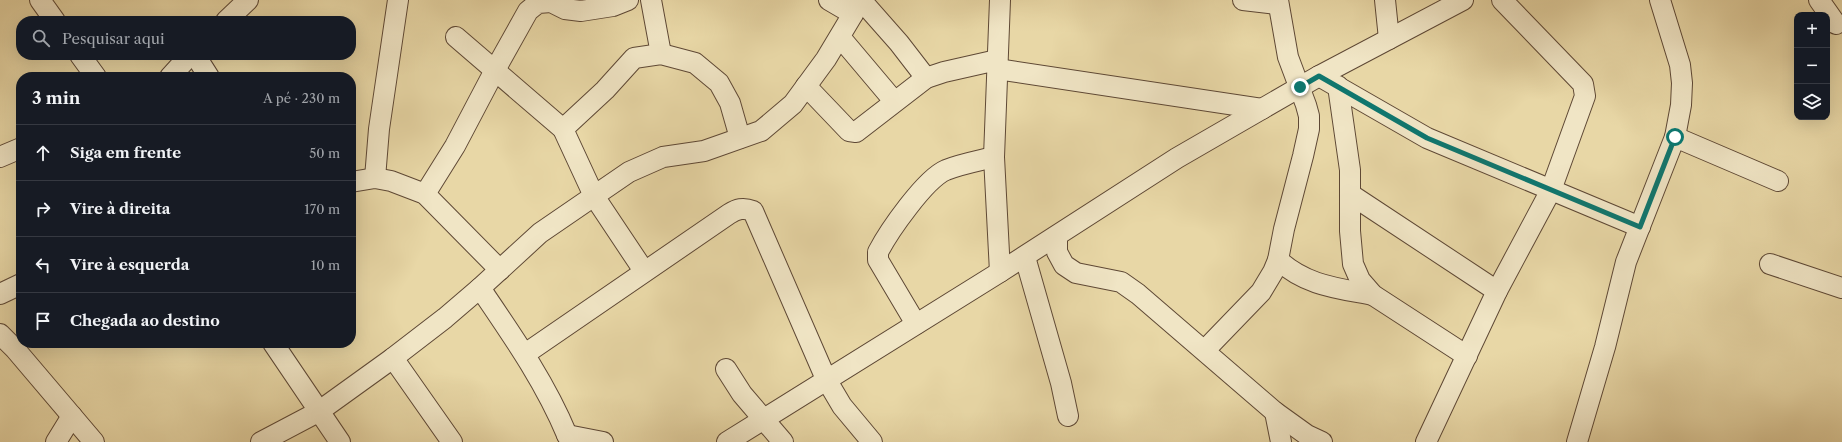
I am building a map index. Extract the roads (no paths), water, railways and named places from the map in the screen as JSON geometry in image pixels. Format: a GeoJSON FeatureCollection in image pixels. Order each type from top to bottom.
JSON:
{"type":"FeatureCollection","features":[{"type":"Feature","properties":{"kind":"street"},"geometry":{"type":"LineString","coordinates":[[40,0],[51,16]]}},
{"type":"Feature","properties":{"kind":"street"},"geometry":{"type":"LineString","coordinates":[[231,16],[248,0]]}},
{"type":"Feature","properties":{"kind":"street"},"geometry":{"type":"LineString","coordinates":[[375,178],[379,129],[398,0]]}},
{"type":"Feature","properties":{"kind":"street"},"geometry":{"type":"LineString","coordinates":[[425,194],[455,146],[528,11],[538,3],[551,2],[565,9],[581,11],[613,6],[628,0]]}},
{"type":"Feature","properties":{"kind":"street"},"geometry":{"type":"LineString","coordinates":[[651,0],[661,54]]}},
{"type":"Feature","properties":{"kind":"street"},"geometry":{"type":"LineString","coordinates":[[829,0],[857,5],[899,44],[926,78]]}},
{"type":"Feature","properties":{"kind":"street"},"geometry":{"type":"LineString","coordinates":[[1000,0],[994,157],[1000,272]]}},
{"type":"Feature","properties":{"kind":"street"},"geometry":{"type":"LineString","coordinates":[[1205,350],[1261,292],[1278,260],[1284,229],[1293,198],[1309,129],[1306,105],[1288,57],[1278,2],[1243,0]]}},
{"type":"Feature","properties":{"kind":"street"},"geometry":{"type":"LineString","coordinates":[[1385,0],[1389,39]]}},
{"type":"Feature","properties":{"kind":"street"},"geometry":{"type":"LineString","coordinates":[[726,442],[1025,257],[1177,158],[1319,76],[1463,0]]}},
{"type":"Feature","properties":{"kind":"street"},"geometry":{"type":"LineString","coordinates":[[1426,442],[1497,291],[1551,190],[1585,96],[1583,84],[1502,0]]}},
{"type":"Feature","properties":{"kind":"street"},"geometry":{"type":"LineString","coordinates":[[1577,442],[1605,347],[1626,262],[1675,137],[1681,105],[1682,83],[1676,49],[1660,0]]}},
{"type":"Feature","properties":{"kind":"street"},"geometry":{"type":"LineString","coordinates":[[1819,0],[1836,24]]}},
{"type":"Feature","properties":{"kind":"street"},"geometry":{"type":"LineString","coordinates":[[261,442],[318,412],[393,358],[445,318],[540,233],[629,172],[663,157],[704,151],[761,131],[793,104],[826,59],[857,5]]}},
{"type":"Feature","properties":{"kind":"street"},"geometry":{"type":"LineString","coordinates":[[456,37],[563,128],[594,196],[644,271]]}},
{"type":"Feature","properties":{"kind":"street"},"geometry":{"type":"LineString","coordinates":[[840,37],[894,101]]}},
{"type":"Feature","properties":{"kind":"street"},"geometry":{"type":"LineString","coordinates":[[563,128],[605,90],[634,58],[661,54],[695,63],[719,83],[730,103],[740,138]]}},
{"type":"Feature","properties":{"kind":"street"},"geometry":{"type":"LineString","coordinates":[[84,60],[92,72]]}},
{"type":"Feature","properties":{"kind":"street"},"geometry":{"type":"LineString","coordinates":[[175,72],[185,60]]}},
{"type":"Feature","properties":{"kind":"street"},"geometry":{"type":"LineString","coordinates":[[198,60],[206,72]]}},
{"type":"Feature","properties":{"kind":"street"},"geometry":{"type":"LineString","coordinates":[[806,86],[852,132],[856,132],[894,101],[926,78],[944,72],[997,65],[1262,109]]}},
{"type":"Feature","properties":{"kind":"street"},"geometry":{"type":"LineString","coordinates":[[1319,76],[1427,138],[1640,227]]}},
{"type":"Feature","properties":{"kind":"street"},"geometry":{"type":"LineString","coordinates":[[1338,86],[1350,170],[1350,231],[1353,264],[1360,280],[1373,295],[1467,356]]}},
{"type":"Feature","properties":{"kind":"street"},"geometry":{"type":"LineString","coordinates":[[1675,137],[1778,181]]}},
{"type":"Feature","properties":{"kind":"street"},"geometry":{"type":"LineString","coordinates":[[0,157],[16,150]]}},
{"type":"Feature","properties":{"kind":"street"},"geometry":{"type":"LineString","coordinates":[[916,324],[878,260],[878,252],[920,192],[931,180],[945,171],[994,157]]}},
{"type":"Feature","properties":{"kind":"street"},"geometry":{"type":"LineString","coordinates":[[356,181],[375,178],[392,181],[425,194],[500,270]]}},
{"type":"Feature","properties":{"kind":"street"},"geometry":{"type":"LineString","coordinates":[[1350,194],[1497,291]]}},
{"type":"Feature","properties":{"kind":"street"},"geometry":{"type":"LineString","coordinates":[[525,354],[728,214],[738,209],[747,208],[753,211],[826,379],[842,406],[872,442]]}},
{"type":"Feature","properties":{"kind":"street"},"geometry":{"type":"LineString","coordinates":[[1057,236],[1057,252],[1064,265],[1076,273],[1121,282],[1138,294],[1205,350],[1275,412],[1310,440]]}},
{"type":"Feature","properties":{"kind":"street"},"geometry":{"type":"LineString","coordinates":[[1025,257],[1061,383],[1068,416]]}},
{"type":"Feature","properties":{"kind":"street"},"geometry":{"type":"LineString","coordinates":[[1278,260],[1288,269],[1303,278],[1324,286],[1373,295]]}},
{"type":"Feature","properties":{"kind":"street"},"geometry":{"type":"LineString","coordinates":[[1770,264],[1842,288]]}},
{"type":"Feature","properties":{"kind":"street"},"geometry":{"type":"LineString","coordinates":[[0,294],[16,286]]}},
{"type":"Feature","properties":{"kind":"street"},"geometry":{"type":"LineString","coordinates":[[480,288],[525,354],[561,420],[564,438],[604,442]]}},
{"type":"Feature","properties":{"kind":"street"},"geometry":{"type":"LineString","coordinates":[[0,334],[15,349],[94,442]]}},
{"type":"Feature","properties":{"kind":"street"},"geometry":{"type":"LineString","coordinates":[[276,348],[318,412],[340,442]]}},
{"type":"Feature","properties":{"kind":"street"},"geometry":{"type":"LineString","coordinates":[[393,358],[452,442]]}},
{"type":"Feature","properties":{"kind":"street"},"geometry":{"type":"LineString","coordinates":[[726,369],[742,394],[783,442]]}},
{"type":"Feature","properties":{"kind":"street"},"geometry":{"type":"LineString","coordinates":[[1275,412],[1281,442]]}},
{"type":"Feature","properties":{"kind":"street"},"geometry":{"type":"LineString","coordinates":[[56,442],[72,416]]}}]}
